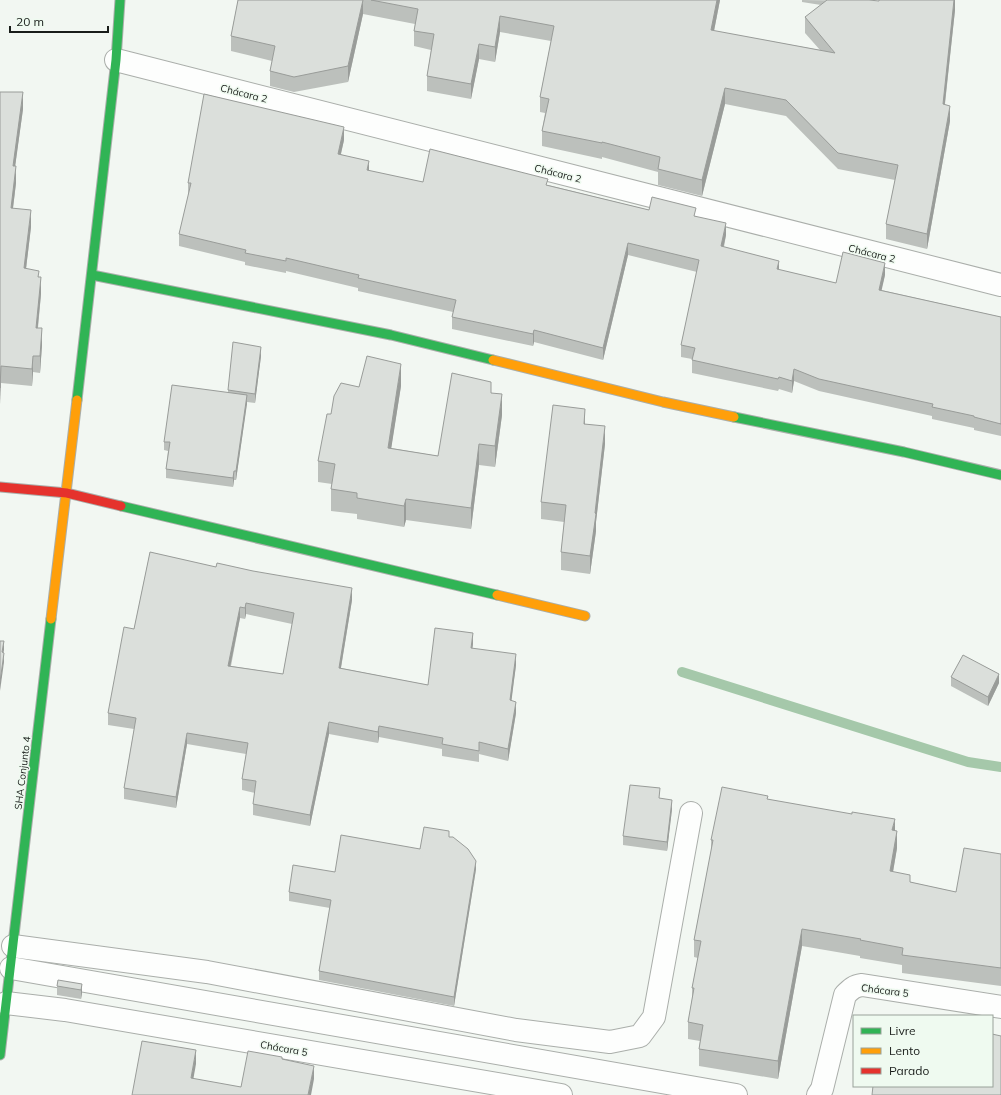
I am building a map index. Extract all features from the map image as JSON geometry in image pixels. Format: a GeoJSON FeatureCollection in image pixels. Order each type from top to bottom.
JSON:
{"type":"FeatureCollection","features":[{"type":"Feature","properties":{"kind":"street","name":"SHA Conjunto 4"},"geometry":{"type":"LineString","coordinates":[[0,1055],[92,275],[116,60],[120,0]]}},
{"type":"Feature","properties":{"kind":"street","name":"Chácara 2"},"geometry":{"type":"LineString","coordinates":[[116,60],[1001,285]]}},
{"type":"Feature","properties":{"kind":"street"},"geometry":{"type":"LineString","coordinates":[[92,275],[391,335],[663,402],[904,452],[1001,475]]}},
{"type":"Feature","properties":{"kind":"street"},"geometry":{"type":"LineString","coordinates":[[0,487],[67,494],[585,616]]}},
{"type":"Feature","properties":{"kind":"street"},"geometry":{"type":"LineString","coordinates":[[13,946],[207,972],[516,1030],[610,1042],[618,1041],[640,1036],[654,1018],[691,813]]}},
{"type":"Feature","properties":{"kind":"street"},"geometry":{"type":"LineString","coordinates":[[10,968],[736,1095]]}},
{"type":"Feature","properties":{"kind":"street","name":"Chácara 5"},"geometry":{"type":"LineString","coordinates":[[820,1092],[845,995],[855,986],[862,985],[1001,1007]]}},
{"type":"Feature","properties":{"kind":"street","name":"Chácara 5"},"geometry":{"type":"LineString","coordinates":[[6,1003],[65,1010],[561,1095]]}},
{"type":"Feature","properties":{"kind":"building"},"geometry":{"type":"Polygon","coordinates":[[[238,0],[363,0],[348,66],[294,77],[270,71],[275,46],[231,36],[238,0]]]}},
{"type":"Feature","properties":{"kind":"building"},"geometry":{"type":"Polygon","coordinates":[[[371,0],[717,0],[711,30],[835,53],[805,17],[827,0],[954,0],[943,104],[950,106],[927,234],[886,224],[898,165],[838,153],[786,100],[725,88],[702,180],[658,169],[660,157],[602,142],[542,131],[549,99],[540,97],[554,26],[500,16],[495,47],[479,44],[471,84],[427,76],[434,34],[414,31],[418,9],[371,0]]]}},
{"type":"Feature","properties":{"kind":"building"},"geometry":{"type":"Polygon","coordinates":[[[0,92],[23,92],[13,166],[16,166],[11,208],[31,210],[24,268],[39,271],[38,277],[41,277],[36,328],[42,328],[40,356],[33,356],[32,369],[1,366],[0,388],[0,92]]]}},
{"type":"Feature","properties":{"kind":"building"},"geometry":{"type":"Polygon","coordinates":[[[204,94],[344,127],[338,154],[369,161],[367,170],[423,182],[430,149],[548,179],[546,185],[649,210],[652,197],[696,208],[694,216],[726,223],[721,246],[779,261],[777,269],[836,283],[843,252],[885,263],[879,290],[1001,317],[1001,424],[974,416],[932,407],[933,404],[819,379],[794,369],[792,381],[779,377],[778,379],[692,360],[695,348],[681,345],[699,260],[628,243],[603,348],[534,330],[533,334],[452,317],[456,300],[358,278],[359,275],[286,258],[286,261],[245,253],[246,250],[179,234],[191,183],[188,183],[204,94]]]}},
{"type":"Feature","properties":{"kind":"building"},"geometry":{"type":"Polygon","coordinates":[[[233,342],[261,347],[255,394],[228,390],[233,342]]]}},
{"type":"Feature","properties":{"kind":"building"},"geometry":{"type":"Polygon","coordinates":[[[367,356],[401,364],[388,448],[438,456],[452,373],[491,382],[491,393],[502,394],[495,446],[479,444],[471,508],[406,499],[404,506],[357,498],[357,493],[331,489],[335,464],[318,461],[327,414],[331,414],[334,396],[341,383],[359,387],[367,356]]]}},
{"type":"Feature","properties":{"kind":"building"},"geometry":{"type":"Polygon","coordinates":[[[172,385],[247,395],[236,471],[234,471],[233,478],[166,469],[170,442],[164,442],[172,385]]]}},
{"type":"Feature","properties":{"kind":"building"},"geometry":{"type":"Polygon","coordinates":[[[553,405],[585,409],[584,424],[605,426],[590,556],[561,552],[566,505],[541,502],[553,405]]]}},
{"type":"Feature","properties":{"kind":"building"},"geometry":{"type":"Polygon","coordinates":[[[150,552],[216,567],[217,563],[253,571],[352,588],[339,668],[428,685],[435,628],[473,633],[471,648],[516,654],[510,700],[516,702],[508,749],[479,742],[479,751],[442,744],[443,738],[379,726],[378,732],[329,722],[310,815],[253,804],[256,781],[242,779],[248,743],[187,733],[176,797],[124,788],[136,718],[108,713],[124,627],[134,629],[150,552]],[[246,603],[245,608],[240,607],[228,666],[283,674],[294,613],[246,603]]]}},
{"type":"Feature","properties":{"kind":"building"},"geometry":{"type":"Polygon","coordinates":[[[0,641],[4,641],[2,652],[4,653],[0,682],[0,641]]]}},
{"type":"Feature","properties":{"kind":"building"},"geometry":{"type":"Polygon","coordinates":[[[963,655],[999,674],[988,697],[951,677],[963,655]]]}},
{"type":"Feature","properties":{"kind":"building"},"geometry":{"type":"Polygon","coordinates":[[[630,785],[660,788],[659,798],[672,800],[667,842],[623,836],[630,785]]]}},
{"type":"Feature","properties":{"kind":"building"},"geometry":{"type":"Polygon","coordinates":[[[722,787],[768,796],[767,799],[852,814],[852,812],[895,819],[892,830],[897,831],[890,871],[910,875],[910,882],[956,892],[964,848],[1001,854],[1001,968],[902,955],[903,948],[802,929],[778,1061],[699,1049],[703,1025],[688,1022],[694,988],[692,988],[701,941],[694,940],[713,840],[711,840],[722,787]]]}},
{"type":"Feature","properties":{"kind":"building"},"geometry":{"type":"Polygon","coordinates":[[[424,827],[449,831],[449,837],[453,837],[468,849],[476,861],[454,997],[319,971],[331,900],[289,892],[293,865],[335,872],[341,835],[420,849],[424,827]]]}},
{"type":"Feature","properties":{"kind":"building"},"geometry":{"type":"Polygon","coordinates":[[[58,980],[82,984],[81,990],[57,986],[58,980]]]}},
{"type":"Feature","properties":{"kind":"building"},"geometry":{"type":"Polygon","coordinates":[[[993,1034],[1001,1036],[1001,1095],[872,1095],[873,1087],[993,1087],[993,1034]]]}},
{"type":"Feature","properties":{"kind":"building"},"geometry":{"type":"Polygon","coordinates":[[[142,1041],[196,1050],[191,1078],[241,1087],[248,1051],[282,1057],[282,1059],[314,1066],[308,1095],[132,1095],[142,1041]]]}},
{"type":"Feature","properties":{"kind":"waterway"},"geometry":{"type":"LineString","coordinates":[[682,672],[968,762],[1001,767]]}},
{"type":"Feature","properties":{"kind":"traffic: fast"},"geometry":{"type":"LineString","coordinates":[[77,400],[116,60],[120,0]]}},
{"type":"Feature","properties":{"kind":"traffic: fast"},"geometry":{"type":"LineString","coordinates":[[92,275],[391,335],[493,360]]}},
{"type":"Feature","properties":{"kind":"traffic: fast"},"geometry":{"type":"LineString","coordinates":[[734,417],[904,452],[1001,475]]}},
{"type":"Feature","properties":{"kind":"traffic: fast"},"geometry":{"type":"LineString","coordinates":[[121,506],[497,595]]}},
{"type":"Feature","properties":{"kind":"traffic: fast"},"geometry":{"type":"LineString","coordinates":[[0,1055],[51,619]]}},
{"type":"Feature","properties":{"kind":"traffic: slow"},"geometry":{"type":"LineString","coordinates":[[493,360],[663,402],[734,417]]}},
{"type":"Feature","properties":{"kind":"traffic: slow"},"geometry":{"type":"LineString","coordinates":[[51,619],[77,400]]}},
{"type":"Feature","properties":{"kind":"traffic: slow"},"geometry":{"type":"LineString","coordinates":[[497,595],[585,616]]}},
{"type":"Feature","properties":{"kind":"traffic: jam"},"geometry":{"type":"LineString","coordinates":[[0,487],[67,493],[121,506]]}}]}
